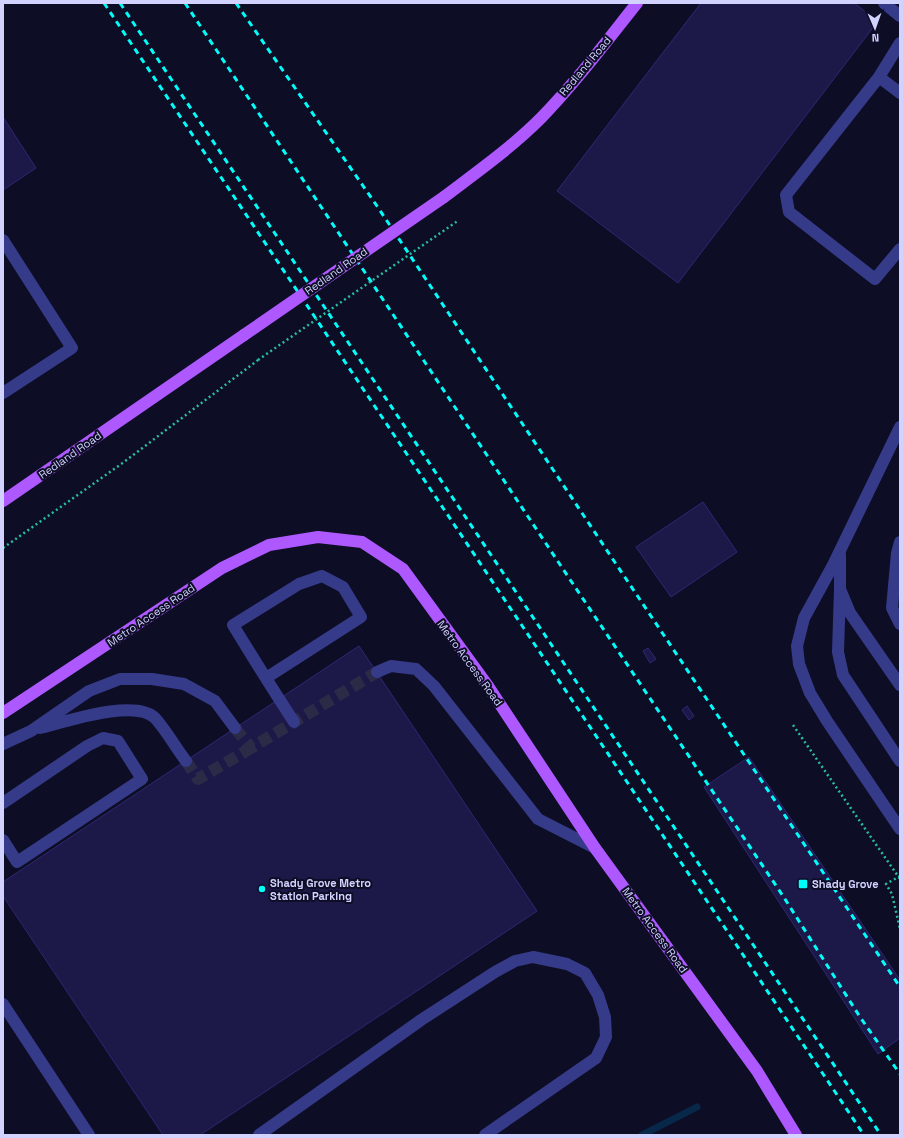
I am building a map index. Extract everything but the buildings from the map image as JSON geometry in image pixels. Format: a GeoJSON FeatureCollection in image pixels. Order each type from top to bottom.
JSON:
{"type":"FeatureCollection","features":[{"type":"Feature","properties":{"kind":"main road","name":"Redland Road"},"geometry":{"type":"LineString","coordinates":[[3,501],[444,197],[502,153],[540,118],[582,72],[636,3]]}},
{"type":"Feature","properties":{"kind":"main road","name":"Metro Access Road"},"geometry":{"type":"LineString","coordinates":[[3,713],[222,568],[269,545],[318,537],[362,542],[402,569],[488,686],[595,848],[757,1071],[796,1135]]}},
{"type":"Feature","properties":{"kind":"lane"},"geometry":{"type":"LineString","coordinates":[[884,3],[900,16]]}},
{"type":"Feature","properties":{"kind":"lane"},"geometry":{"type":"LineString","coordinates":[[900,44],[879,77],[786,195],[789,212],[875,279],[900,249]]}},
{"type":"Feature","properties":{"kind":"lane"},"geometry":{"type":"LineString","coordinates":[[879,77],[900,93]]}},
{"type":"Feature","properties":{"kind":"lane"},"geometry":{"type":"LineString","coordinates":[[3,240],[72,348],[3,393]]}},
{"type":"Feature","properties":{"kind":"lane"},"geometry":{"type":"LineString","coordinates":[[900,427],[840,551],[804,618],[797,646],[799,664],[810,693],[900,830]]}},
{"type":"Feature","properties":{"kind":"lane"},"geometry":{"type":"LineString","coordinates":[[900,542],[897,553],[892,608],[900,624]]}},
{"type":"Feature","properties":{"kind":"lane"},"geometry":{"type":"LineString","coordinates":[[840,551],[838,652],[843,675],[900,761]]}},
{"type":"Feature","properties":{"kind":"lane"},"geometry":{"type":"LineString","coordinates":[[266,678],[361,616],[343,587],[322,576],[299,584],[232,625],[294,722]]}},
{"type":"Feature","properties":{"kind":"lane"},"geometry":{"type":"LineString","coordinates":[[840,589],[850,613],[900,685]]}},
{"type":"Feature","properties":{"kind":"lane"},"geometry":{"type":"LineString","coordinates":[[377,672],[391,666],[416,669],[434,686],[538,819],[595,848]]}},
{"type":"Feature","properties":{"kind":"lane"},"geometry":{"type":"LineString","coordinates":[[3,744],[31,731],[89,691],[120,679],[152,679],[184,684],[215,701],[235,728]]}},
{"type":"Feature","properties":{"kind":"lane"},"geometry":{"type":"LineString","coordinates":[[31,731],[101,712],[137,710],[154,717],[186,761]]}},
{"type":"Feature","properties":{"kind":"lane"},"geometry":{"type":"LineString","coordinates":[[3,803],[87,746],[103,738],[118,741],[142,779],[20,866],[3,840]]}},
{"type":"Feature","properties":{"kind":"lane"},"geometry":{"type":"LineString","coordinates":[[259,1135],[421,1020],[494,972],[515,961],[533,957],[567,964],[585,973],[598,995],[605,1017],[606,1037],[596,1058],[485,1135]]}},
{"type":"Feature","properties":{"kind":"lane"},"geometry":{"type":"LineString","coordinates":[[3,1004],[89,1135]]}},
{"type":"Feature","properties":{"kind":"path"},"geometry":{"type":"LineString","coordinates":[[3,548],[124,462],[258,360],[459,220]]}},
{"type":"Feature","properties":{"kind":"path"},"geometry":{"type":"LineString","coordinates":[[793,725],[899,877],[886,884],[892,894],[900,929]]}},
{"type":"Feature","properties":{"kind":"waterway"},"geometry":{"type":"LineString","coordinates":[[642,1135],[697,1107]]}},
{"type":"Feature","properties":{"kind":"tunnel"},"geometry":{"type":"LineString","coordinates":[[235,728],[251,748],[377,672]]}},
{"type":"Feature","properties":{"kind":"tunnel"},"geometry":{"type":"LineString","coordinates":[[186,761],[198,779],[251,748]]}},
{"type":"Feature","properties":{"kind":"railway"},"geometry":{"type":"LineString","coordinates":[[104,3],[864,1135]]}},
{"type":"Feature","properties":{"kind":"railway"},"geometry":{"type":"LineString","coordinates":[[120,3],[881,1135]]}},
{"type":"Feature","properties":{"kind":"railway"},"geometry":{"type":"LineString","coordinates":[[185,3],[783,896],[860,1017],[900,1074]]}},
{"type":"Feature","properties":{"kind":"railway"},"geometry":{"type":"LineString","coordinates":[[236,3],[377,206],[900,987]]}},
{"type":"Feature","properties":{"kind":"place","name":"Shady Grove"},"geometry":{"type":"Point","coordinates":[803,884]}},
{"type":"Feature","properties":{"kind":"place","name":"Shady Grove Metro Station Parking"},"geometry":{"type":"Point","coordinates":[262,889]}}]}
